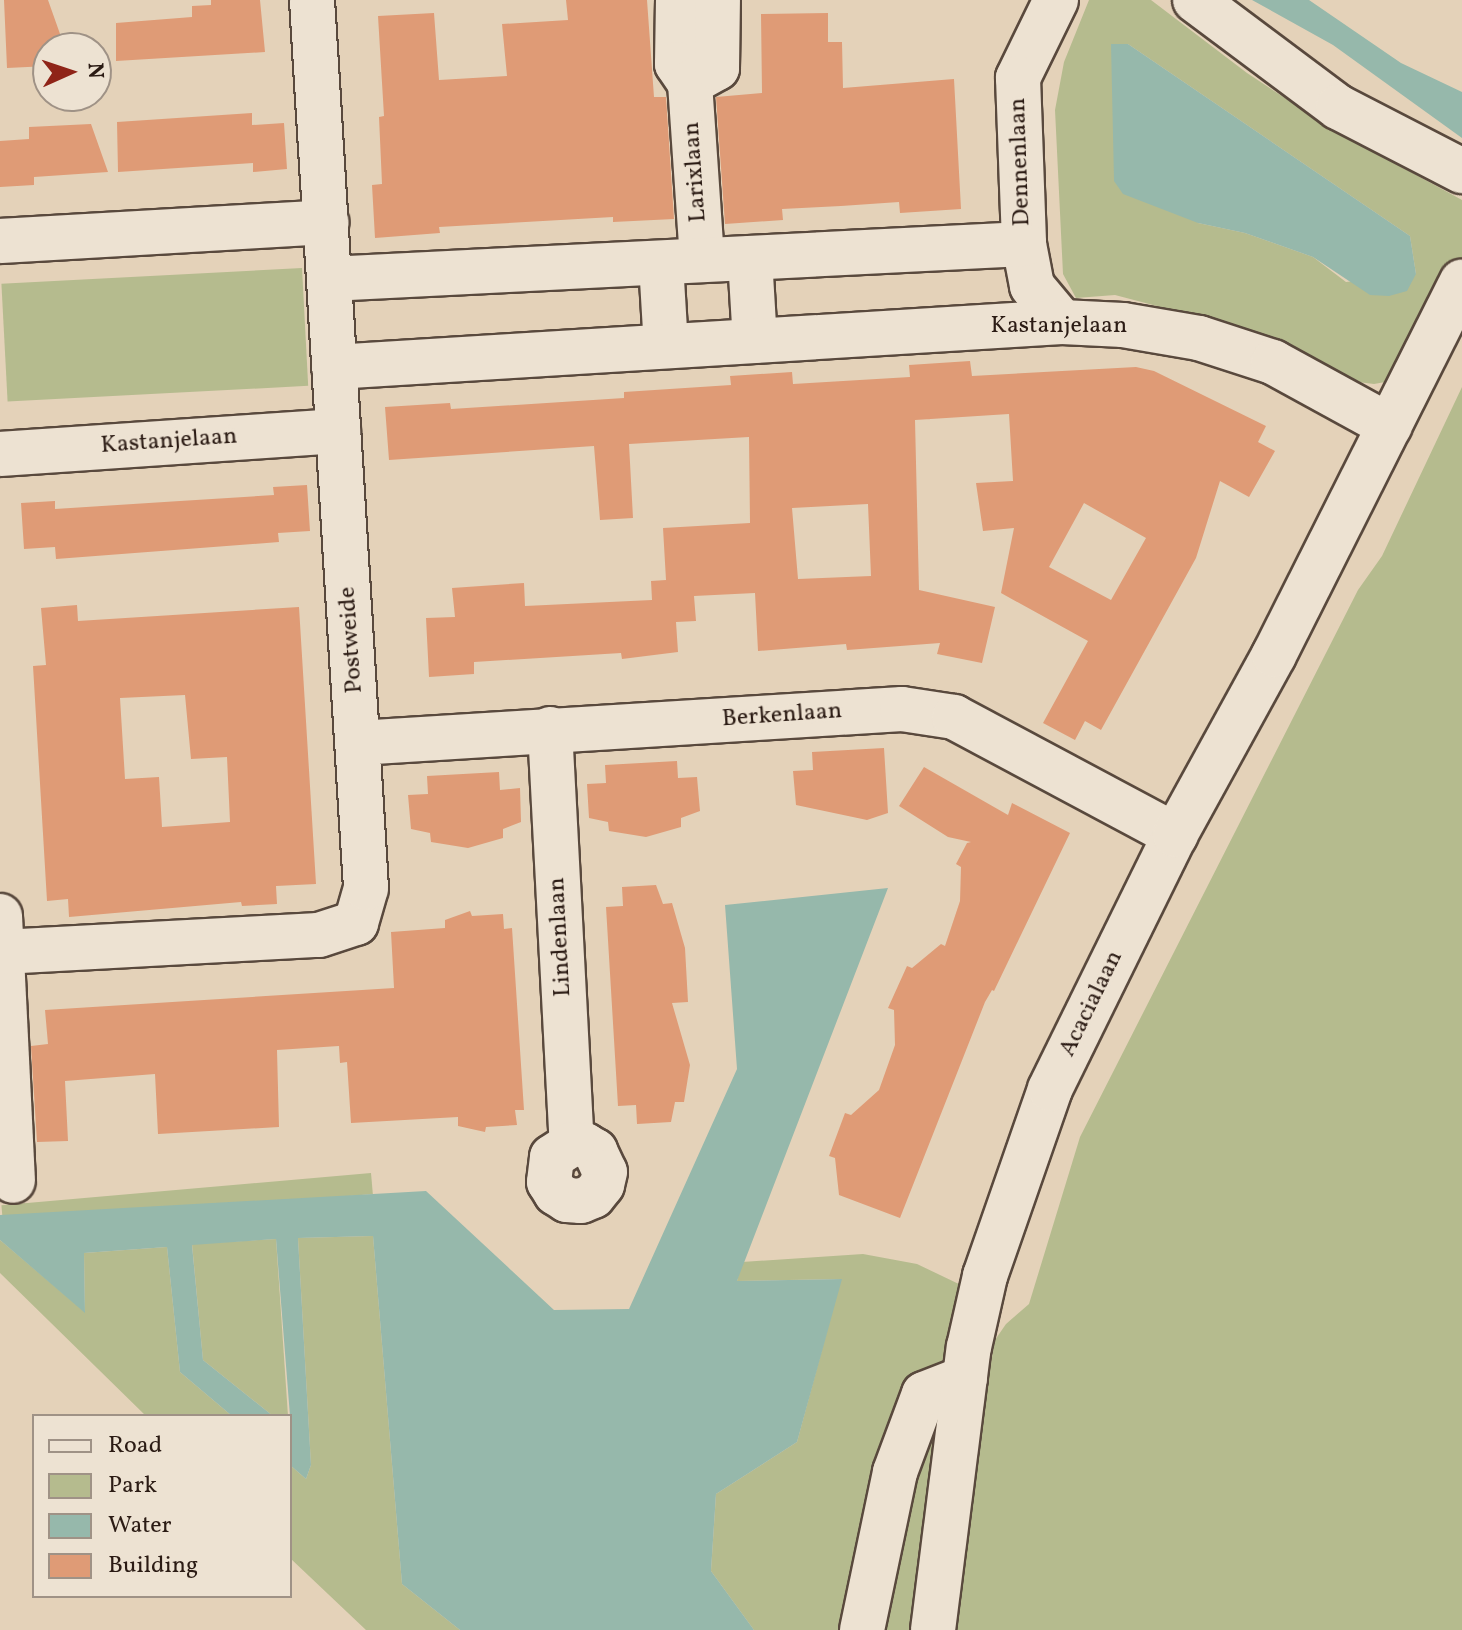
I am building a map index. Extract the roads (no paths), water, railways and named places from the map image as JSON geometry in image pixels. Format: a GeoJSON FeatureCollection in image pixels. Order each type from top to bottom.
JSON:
{"type":"FeatureCollection","features":[{"type":"Feature","properties":{"kind":"street","name":"Postweide"},"geometry":{"type":"LineString","coordinates":[[13,1181],[1,934],[319,935],[356,923],[366,888],[312,0]]}},
{"type":"Feature","properties":{"kind":"street","name":"Larixlaan"},"geometry":{"type":"LineString","coordinates":[[678,0],[677,64],[690,83],[682,261]]}},
{"type":"Feature","properties":{"kind":"street"},"geometry":{"type":"LineString","coordinates":[[690,83],[717,68],[718,0]]}},
{"type":"Feature","properties":{"kind":"street","name":"Dennenlaan"},"geometry":{"type":"LineString","coordinates":[[1056,0],[1018,78],[1024,244],[1032,286],[1062,322]]}},
{"type":"Feature","properties":{"kind":"street"},"geometry":{"type":"LineString","coordinates":[[1195,0],[1338,107],[1462,171]]}},
{"type":"Feature","properties":{"kind":"street"},"geometry":{"type":"LineString","coordinates":[[0,241],[326,222]]}},
{"type":"Feature","properties":{"kind":"street"},"geometry":{"type":"LineString","coordinates":[[329,279],[1024,244]]}},
{"type":"Feature","properties":{"kind":"street"},"geometry":{"type":"LineString","coordinates":[[750,258],[755,341]]}},
{"type":"Feature","properties":{"kind":"street"},"geometry":{"type":"LineString","coordinates":[[666,346],[682,261]]}},
{"type":"Feature","properties":{"kind":"street","name":"Acacialaan"},"geometry":{"type":"LineString","coordinates":[[933,1630],[965,1378],[985,1276],[1050,1089],[1175,835],[1274,655],[1462,282]]}},
{"type":"Feature","properties":{"kind":"street","name":"Kastanjelaan"},"geometry":{"type":"LineString","coordinates":[[334,367],[1062,322],[1123,325],[1199,338],[1273,362],[1390,426]]}},
{"type":"Feature","properties":{"kind":"street","name":"Kastanjelaan"},"geometry":{"type":"LineString","coordinates":[[0,454],[338,431]]}},
{"type":"Feature","properties":{"kind":"street","name":"Berkenlaan"},"geometry":{"type":"LineString","coordinates":[[358,743],[902,709],[954,717],[1175,835]]}},
{"type":"Feature","properties":{"kind":"street","name":"Lindenlaan"},"geometry":{"type":"LineString","coordinates":[[550,729],[572,1144]]}},
{"type":"Feature","properties":{"kind":"street"},"geometry":{"type":"LineString","coordinates":[[862,1630],[895,1472],[924,1394],[965,1378]]}},
{"type":"Feature","properties":{"kind":"water"},"geometry":{"type":"Polygon","coordinates":[[[1252,0],[1309,0],[1401,63],[1462,92],[1462,138],[1333,45],[1252,0]]]}},
{"type":"Feature","properties":{"kind":"water"},"geometry":{"type":"Polygon","coordinates":[[[1111,44],[1128,44],[1410,236],[1416,274],[1407,291],[1389,296],[1370,295],[1313,257],[1245,233],[1198,223],[1123,194],[1114,181],[1111,44]]]}},
{"type":"Feature","properties":{"kind":"water"},"geometry":{"type":"Polygon","coordinates":[[[888,888],[737,1281],[842,1279],[797,1442],[716,1494],[711,1571],[754,1630],[460,1630],[402,1584],[373,1236],[298,1238],[311,1465],[306,1479],[292,1467],[292,1414],[276,1239],[192,1245],[203,1360],[270,1414],[230,1414],[180,1372],[167,1247],[84,1253],[85,1313],[0,1240],[0,1215],[426,1191],[554,1310],[629,1309],[737,1069],[725,905],[888,888]]]}}]}
